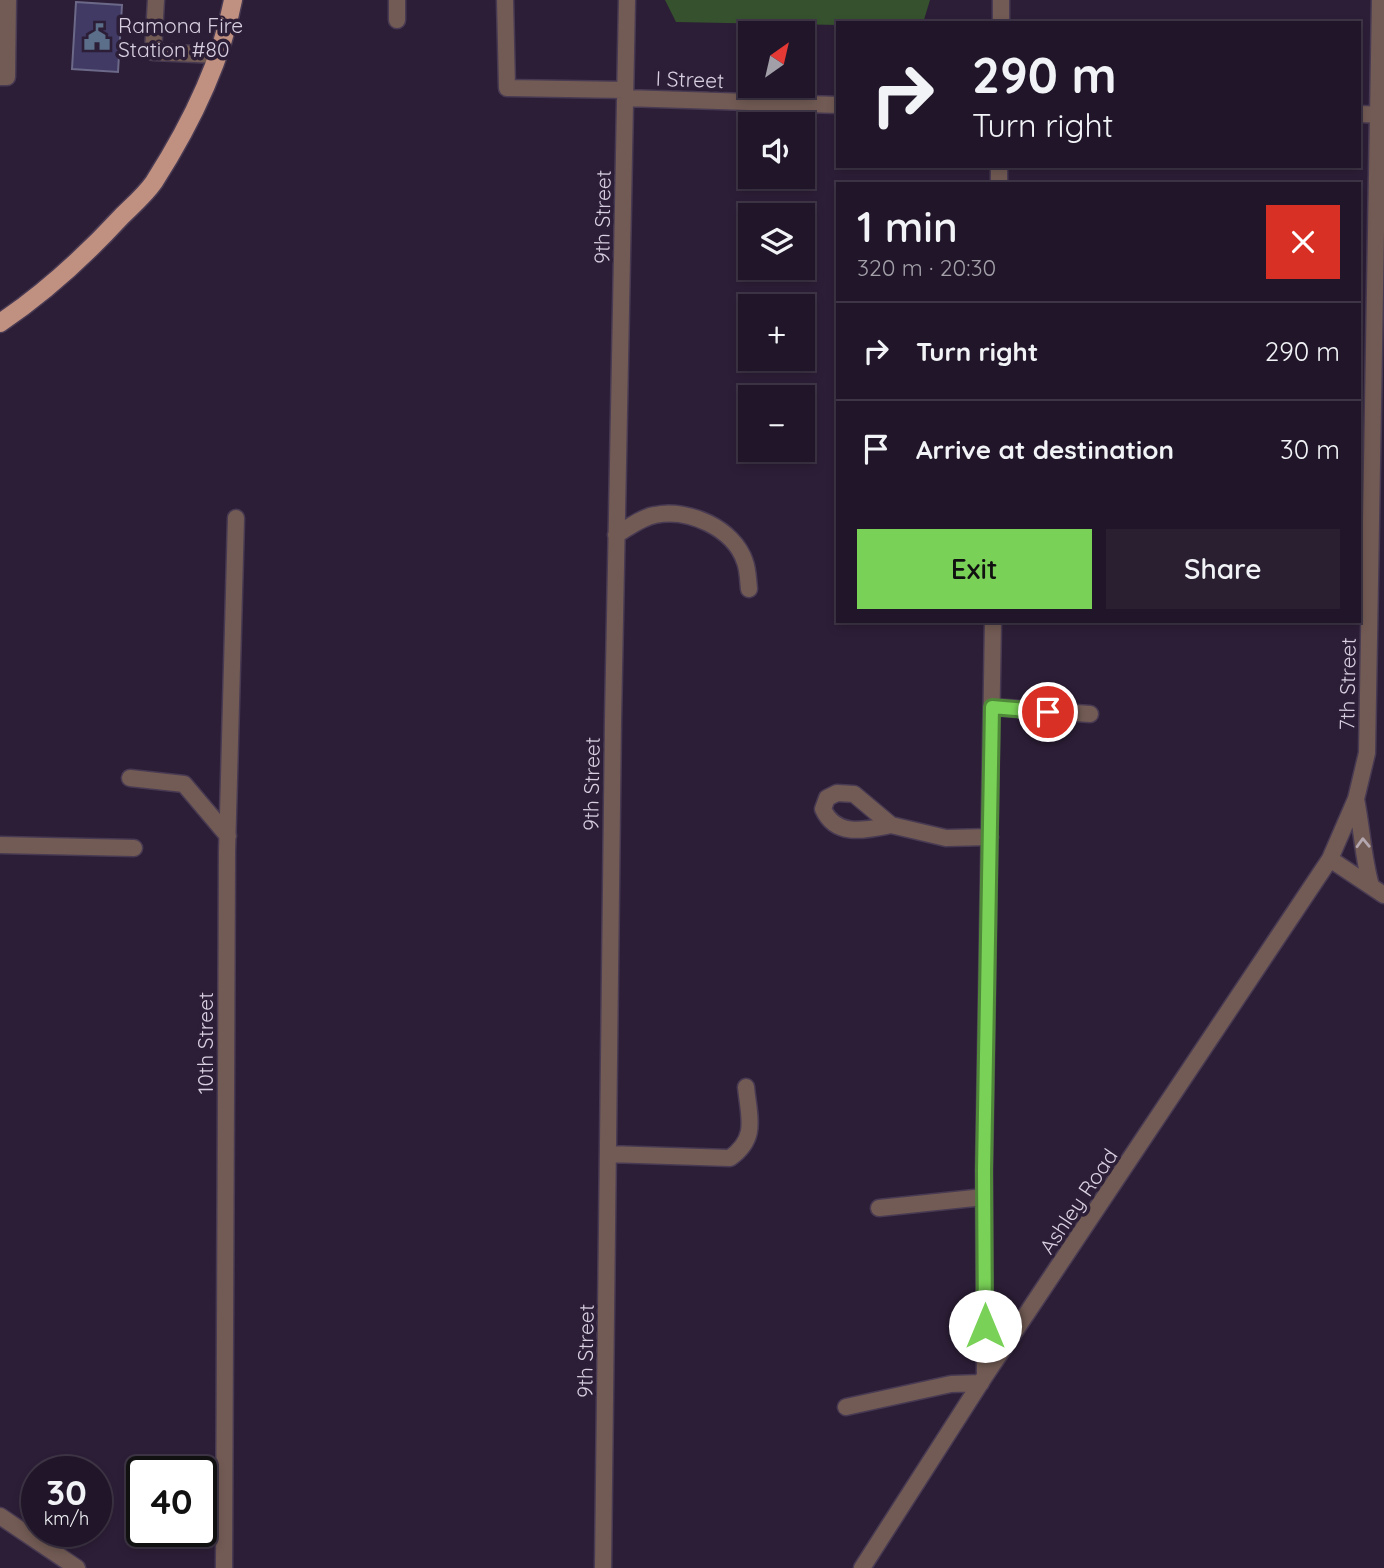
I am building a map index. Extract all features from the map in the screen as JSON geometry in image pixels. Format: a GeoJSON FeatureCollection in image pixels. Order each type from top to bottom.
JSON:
{"type":"FeatureCollection","features":[{"type":"Feature","properties":{"kind":"main road"},"geometry":{"type":"LineString","coordinates":[[0,323],[37,298],[86,255],[153,183],[202,94],[228,29],[233,0]]}},
{"type":"Feature","properties":{"kind":"street"},"geometry":{"type":"LineString","coordinates":[[0,77],[7,77],[8,0]]}},
{"type":"Feature","properties":{"kind":"street"},"geometry":{"type":"LineString","coordinates":[[156,0],[153,52],[217,55]]}},
{"type":"Feature","properties":{"kind":"street"},"geometry":{"type":"LineString","coordinates":[[397,0],[397,20]]}},
{"type":"Feature","properties":{"kind":"street","name":"I Street"},"geometry":{"type":"LineString","coordinates":[[505,0],[507,89],[836,105]]}},
{"type":"Feature","properties":{"kind":"street","name":"9th Street"},"geometry":{"type":"LineString","coordinates":[[603,1568],[627,0]]}},
{"type":"Feature","properties":{"kind":"street"},"geometry":{"type":"LineString","coordinates":[[1001,0],[1001,21]]}},
{"type":"Feature","properties":{"kind":"street","name":"7th Street"},"geometry":{"type":"LineString","coordinates":[[1330,859],[1356,799],[1367,753],[1381,115],[1380,0]]}},
{"type":"Feature","properties":{"kind":"street"},"geometry":{"type":"LineString","coordinates":[[1361,114],[1381,115]]}},
{"type":"Feature","properties":{"kind":"street"},"geometry":{"type":"LineString","coordinates":[[617,535],[652,515],[674,513],[696,517],[718,529],[745,560],[749,589]]}},
{"type":"Feature","properties":{"kind":"street","name":"10th Street"},"geometry":{"type":"LineString","coordinates":[[224,1568],[228,836],[236,519]]}},
{"type":"Feature","properties":{"kind":"street"},"geometry":{"type":"LineString","coordinates":[[846,1407],[914,1391],[983,1380],[993,623]]}},
{"type":"Feature","properties":{"kind":"street"},"geometry":{"type":"LineString","coordinates":[[992,707],[1090,714]]}},
{"type":"Feature","properties":{"kind":"street"},"geometry":{"type":"LineString","coordinates":[[130,778],[184,784],[228,836]]}},
{"type":"Feature","properties":{"kind":"street"},"geometry":{"type":"LineString","coordinates":[[1356,799],[1362,828],[1363,857],[1378,891]]}},
{"type":"Feature","properties":{"kind":"street"},"geometry":{"type":"LineString","coordinates":[[891,825],[946,838],[989,837]]}},
{"type":"Feature","properties":{"kind":"street"},"geometry":{"type":"LineString","coordinates":[[0,845],[134,848]]}},
{"type":"Feature","properties":{"kind":"street"},"geometry":{"type":"LineString","coordinates":[[1330,859],[1378,891]]}},
{"type":"Feature","properties":{"kind":"street","name":"Ashley Road"},"geometry":{"type":"LineString","coordinates":[[862,1568],[983,1380],[1330,859]]}},
{"type":"Feature","properties":{"kind":"street"},"geometry":{"type":"LineString","coordinates":[[608,1154],[730,1158],[744,1147],[751,1131],[746,1087]]}},
{"type":"Feature","properties":{"kind":"street"},"geometry":{"type":"LineString","coordinates":[[879,1208],[984,1197]]}},
{"type":"Feature","properties":{"kind":"street"},"geometry":{"type":"LineString","coordinates":[[0,1516],[77,1568]]}},
{"type":"Feature","properties":{"kind":"green space"},"geometry":{"type":"Polygon","coordinates":[[[665,0],[930,0],[924,21],[836,21],[836,25],[816,25],[816,21],[738,21],[738,23],[676,22],[665,0]]]}},
{"type":"Feature","properties":{"kind":"building","name":"Ramona Fire Station #80"},"geometry":{"type":"Polygon","coordinates":[[[76,2],[122,5],[118,72],[72,69],[76,2]]]}},
{"type":"Feature","properties":{"kind":"place","name":"Ramona Fire Station #80"},"geometry":{"type":"Point","coordinates":[97,37]}},
{"type":"Feature","properties":{"kind":"route"},"geometry":{"type":"LineString","coordinates":[[985,1326],[984,1171],[992,707],[1048,712]]}}]}
